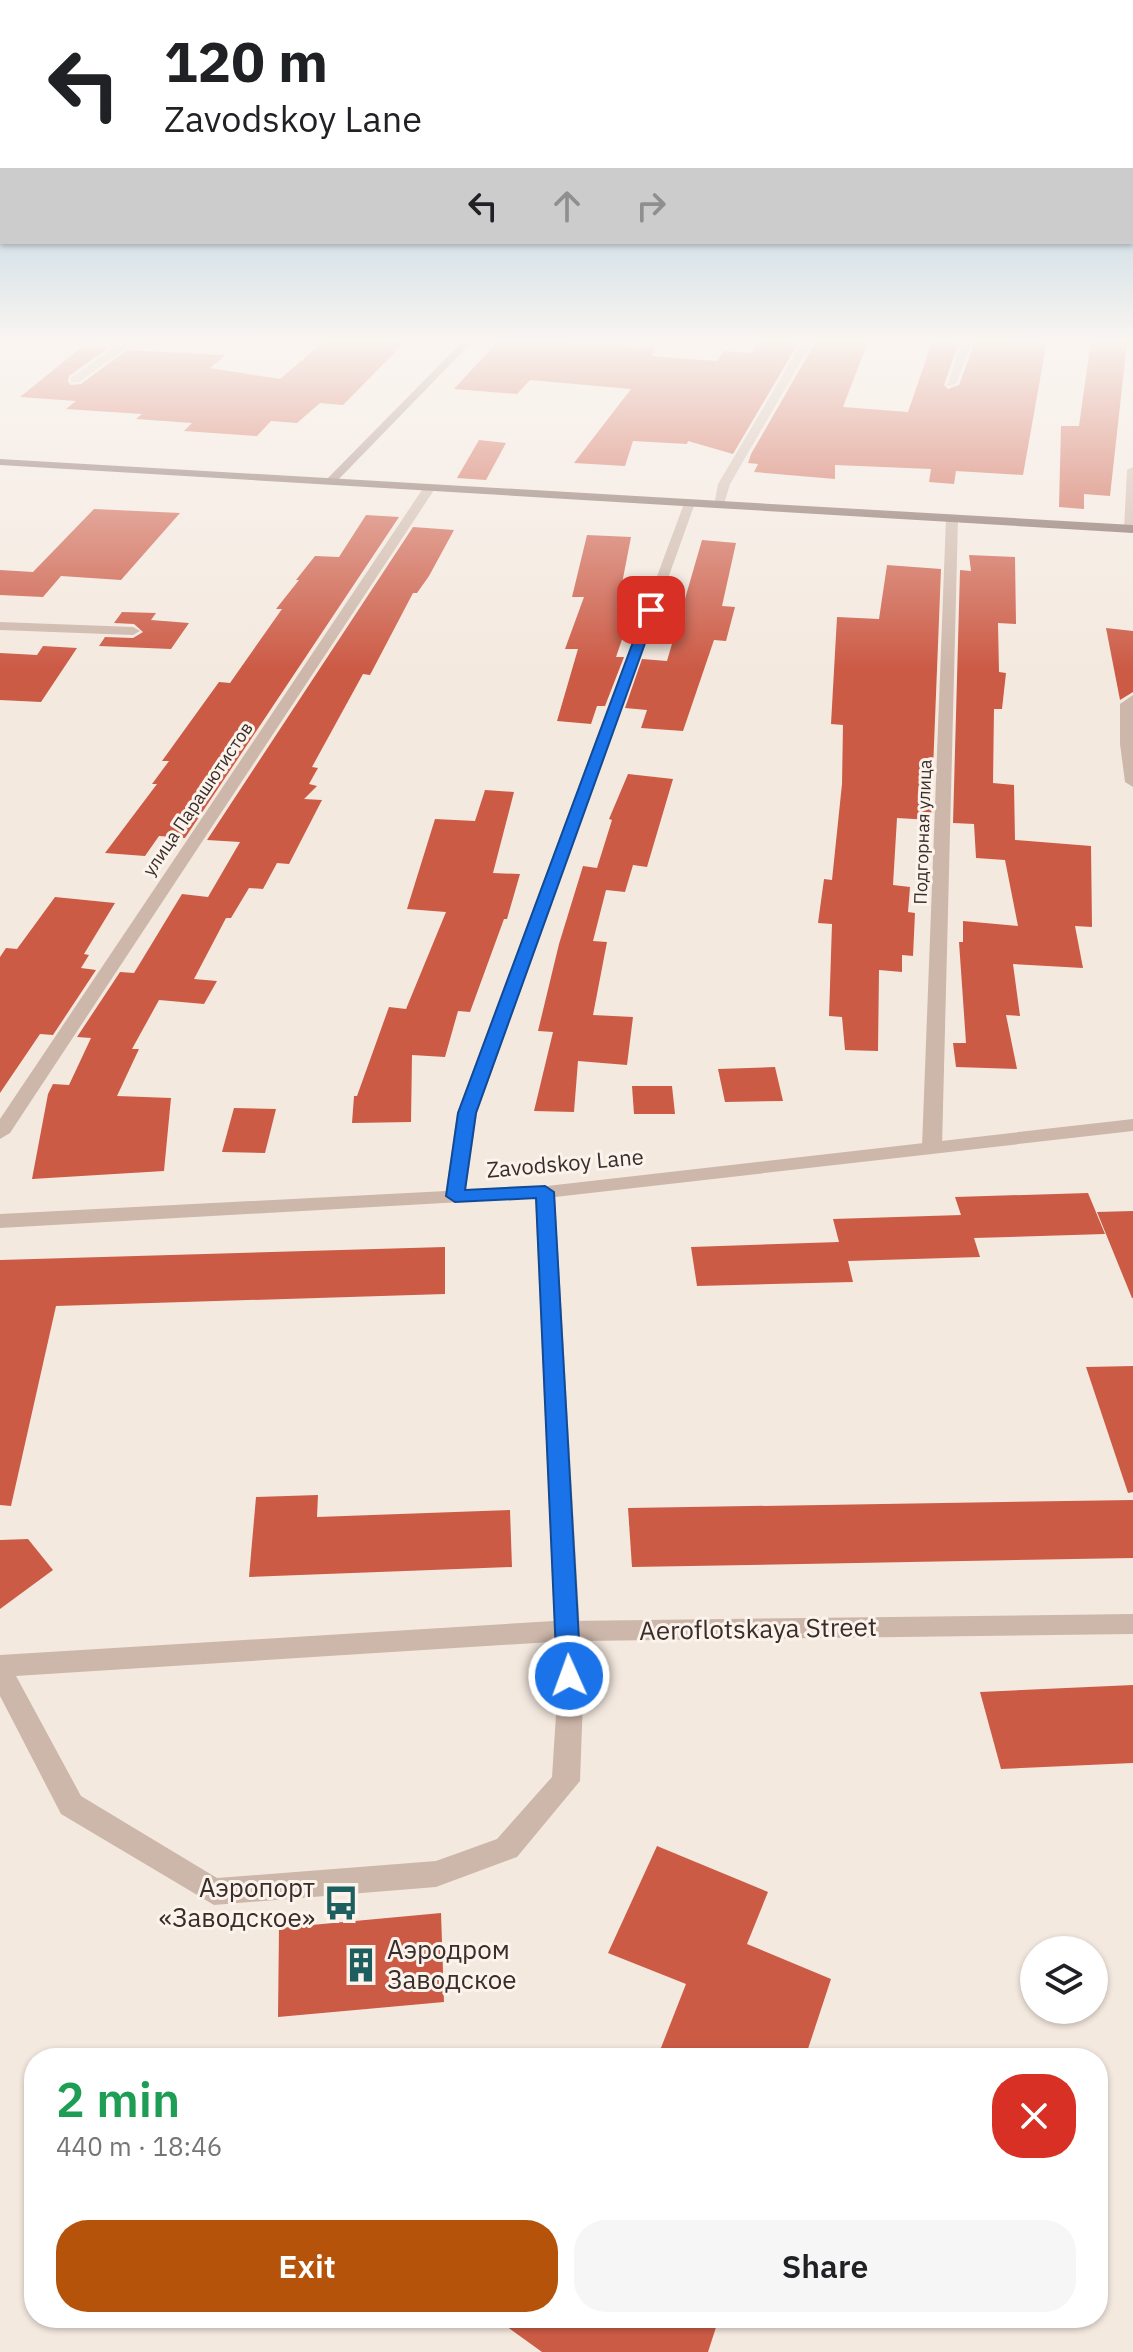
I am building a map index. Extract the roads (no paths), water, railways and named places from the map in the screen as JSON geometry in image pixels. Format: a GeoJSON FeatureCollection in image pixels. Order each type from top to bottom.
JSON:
{"type":"FeatureCollection","features":[{"type":"Feature","properties":{"kind":"main road"},"geometry":{"type":"LineString","coordinates":[[331,481],[363,449]]}},
{"type":"Feature","properties":{"kind":"main road"},"geometry":{"type":"LineString","coordinates":[[0,462],[1131,529]]}},
{"type":"Feature","properties":{"kind":"street"},"geometry":{"type":"LineString","coordinates":[[718,504],[724,484],[745,449]]}},
{"type":"Feature","properties":{"kind":"street"},"geometry":{"type":"LineString","coordinates":[[1131,529],[1133,470]]}},
{"type":"Feature","properties":{"kind":"street","name":"улица Парашютистов"},"geometry":{"type":"LineString","coordinates":[[0,1133],[430,487]]}},
{"type":"Feature","properties":{"kind":"street"},"geometry":{"type":"LineString","coordinates":[[455,1196],[467,1113],[689,503]]}},
{"type":"Feature","properties":{"kind":"street","name":"Подгорная улица"},"geometry":{"type":"LineString","coordinates":[[932,1147],[952,518]]}},
{"type":"Feature","properties":{"kind":"street"},"geometry":{"type":"LineString","coordinates":[[1,627],[133,631]]}},
{"type":"Feature","properties":{"kind":"street"},"geometry":{"type":"LineString","coordinates":[[1133,699],[1127,704],[1127,744],[1133,782]]}},
{"type":"Feature","properties":{"kind":"street","name":"Zavodskoy Lane"},"geometry":{"type":"LineString","coordinates":[[0,1221],[545,1192],[1133,1125]]}},
{"type":"Feature","properties":{"kind":"street"},"geometry":{"type":"LineString","coordinates":[[0,1669],[71,1805],[214,1892],[436,1874],[507,1848],[566,1781],[570,1699],[545,1192]]}},
{"type":"Feature","properties":{"kind":"street","name":"Aeroflotskaya Street"},"geometry":{"type":"LineString","coordinates":[[0,1669],[238,1649],[567,1631],[1133,1624]]}},
{"type":"Feature","properties":{"kind":"place","name":"Аэропорт «Заводское»"},"geometry":{"type":"Point","coordinates":[341,1903]}},
{"type":"Feature","properties":{"kind":"place","name":"Аэродром Заводское"},"geometry":{"type":"Point","coordinates":[361,1965]}}]}
